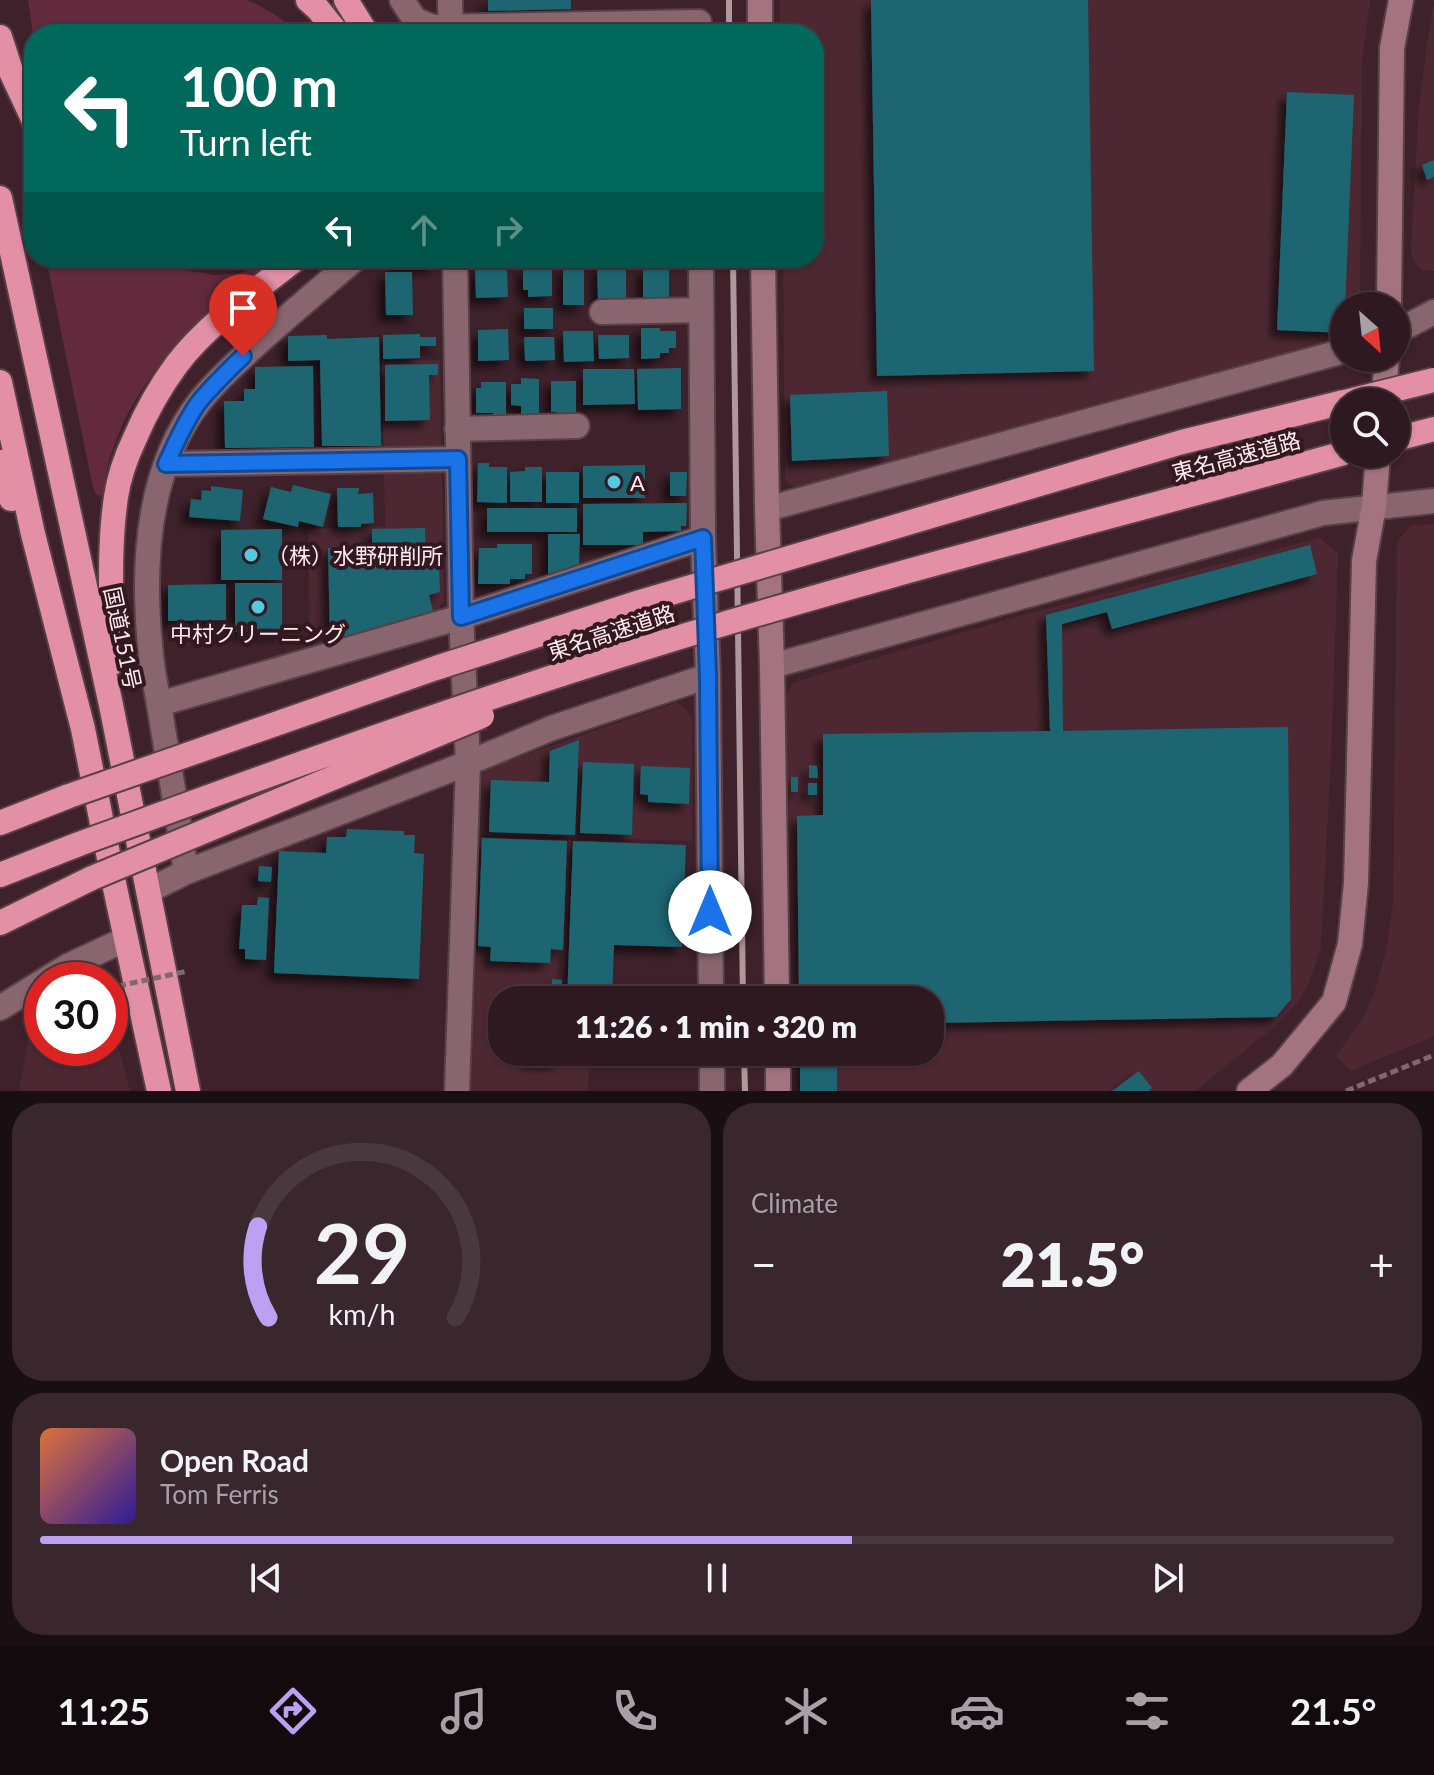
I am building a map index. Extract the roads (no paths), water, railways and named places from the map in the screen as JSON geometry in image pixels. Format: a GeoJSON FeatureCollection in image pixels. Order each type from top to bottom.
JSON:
{"type":"FeatureCollection","features":[{"type":"Feature","properties":{"kind":"highway"},"geometry":{"type":"LineString","coordinates":[[308,0],[330,24]]}},
{"type":"Feature","properties":{"kind":"highway"},"geometry":{"type":"LineString","coordinates":[[346,0],[361,24]]}},
{"type":"Feature","properties":{"kind":"highway"},"geometry":{"type":"LineString","coordinates":[[0,37],[24,100]]}},
{"type":"Feature","properties":{"kind":"highway","name":"国道151号"},"geometry":{"type":"LineString","coordinates":[[0,198],[111,705],[188,1091]]}},
{"type":"Feature","properties":{"kind":"highway"},"geometry":{"type":"LineString","coordinates":[[111,705],[113,549],[116,497],[124,462],[158,392],[179,362],[202,337],[284,268]]}},
{"type":"Feature","properties":{"kind":"highway","name":"東名高速道路"},"geometry":{"type":"LineString","coordinates":[[1402,388],[1434,380]]}},
{"type":"Feature","properties":{"kind":"highway"},"geometry":{"type":"LineString","coordinates":[[0,382],[33,534],[83,729],[159,1091]]}},
{"type":"Feature","properties":{"kind":"highway","name":"東名高速道路"},"geometry":{"type":"LineString","coordinates":[[0,823],[436,668],[640,602],[1182,442],[1330,406]]}},
{"type":"Feature","properties":{"kind":"highway"},"geometry":{"type":"LineString","coordinates":[[1410,435],[1434,429]]}},
{"type":"Feature","properties":{"kind":"highway","name":"東名高速道路"},"geometry":{"type":"LineString","coordinates":[[0,875],[269,774],[650,646],[832,591],[1330,457]]}},
{"type":"Feature","properties":{"kind":"highway"},"geometry":{"type":"LineString","coordinates":[[0,462],[15,515],[33,534]]}},
{"type":"Feature","properties":{"kind":"highway"},"geometry":{"type":"LineString","coordinates":[[0,923],[92,878],[650,646]]}},
{"type":"Feature","properties":{"kind":"street"},"geometry":{"type":"LineString","coordinates":[[402,0],[415,20],[425,24]]}},
{"type":"Feature","properties":{"kind":"street"},"geometry":{"type":"LineString","coordinates":[[450,0],[451,24]]}},
{"type":"Feature","properties":{"kind":"street"},"geometry":{"type":"LineString","coordinates":[[760,0],[760,24]]}},
{"type":"Feature","properties":{"kind":"street"},"geometry":{"type":"LineString","coordinates":[[1389,292],[1392,48],[1401,0]]}},
{"type":"Feature","properties":{"kind":"street"},"geometry":{"type":"LineString","coordinates":[[596,24],[699,19]]}},
{"type":"Feature","properties":{"kind":"street"},"geometry":{"type":"LineString","coordinates":[[186,872],[150,648],[146,580],[155,506],[166,464],[199,403],[223,375],[283,319],[344,268]]}},
{"type":"Feature","properties":{"kind":"street"},"geometry":{"type":"LineString","coordinates":[[455,268],[461,617],[468,763],[457,1091]]}},
{"type":"Feature","properties":{"kind":"street"},"geometry":{"type":"LineString","coordinates":[[701,268],[711,986]]}},
{"type":"Feature","properties":{"kind":"street"},"geometry":{"type":"LineString","coordinates":[[763,268],[777,986]]}},
{"type":"Feature","properties":{"kind":"street"},"geometry":{"type":"LineString","coordinates":[[602,312],[701,310]]}},
{"type":"Feature","properties":{"kind":"street"},"geometry":{"type":"LineString","coordinates":[[1410,325],[1434,312]]}},
{"type":"Feature","properties":{"kind":"street"},"geometry":{"type":"LineString","coordinates":[[767,509],[1330,355]]}},
{"type":"Feature","properties":{"kind":"street"},"geometry":{"type":"LineString","coordinates":[[457,429],[577,426]]}},
{"type":"Feature","properties":{"kind":"street"},"geometry":{"type":"LineString","coordinates":[[166,464],[458,459]]}},
{"type":"Feature","properties":{"kind":"street"},"geometry":{"type":"LineString","coordinates":[[1249,1091],[1282,1065],[1334,1002],[1350,944],[1356,883],[1364,561],[1377,468]]}},
{"type":"Feature","properties":{"kind":"street"},"geometry":{"type":"LineString","coordinates":[[772,666],[1323,513],[1434,501]]}},
{"type":"Feature","properties":{"kind":"street"},"geometry":{"type":"LineString","coordinates":[[159,704],[461,617],[703,538]]}},
{"type":"Feature","properties":{"kind":"street"},"geometry":{"type":"LineString","coordinates":[[148,891],[186,872],[552,728],[708,676]]}},
{"type":"Feature","properties":{"kind":"street"},"geometry":{"type":"LineString","coordinates":[[77,962],[126,939]]}},
{"type":"Feature","properties":{"kind":"street"},"geometry":{"type":"LineString","coordinates":[[0,1008],[24,993]]}},
{"type":"Feature","properties":{"kind":"street"},"geometry":{"type":"LineString","coordinates":[[712,1066],[712,1091]]}},
{"type":"Feature","properties":{"kind":"street"},"geometry":{"type":"LineString","coordinates":[[778,1066],[778,1091]]}},
{"type":"Feature","properties":{"kind":"railway"},"geometry":{"type":"LineString","coordinates":[[729,0],[729,24]]}},
{"type":"Feature","properties":{"kind":"railway"},"geometry":{"type":"LineString","coordinates":[[733,268],[743,986]]}},
{"type":"Feature","properties":{"kind":"railway"},"geometry":{"type":"LineString","coordinates":[[744,1066],[745,1091]]}},
{"type":"Feature","properties":{"kind":"place","name":"A"},"geometry":{"type":"Point","coordinates":[614,482]}},
{"type":"Feature","properties":{"kind":"place","name":"（株）水野研削所"},"geometry":{"type":"Point","coordinates":[251,555]}},
{"type":"Feature","properties":{"kind":"place","name":"中村クリーニング"},"geometry":{"type":"Point","coordinates":[258,607]}}]}
